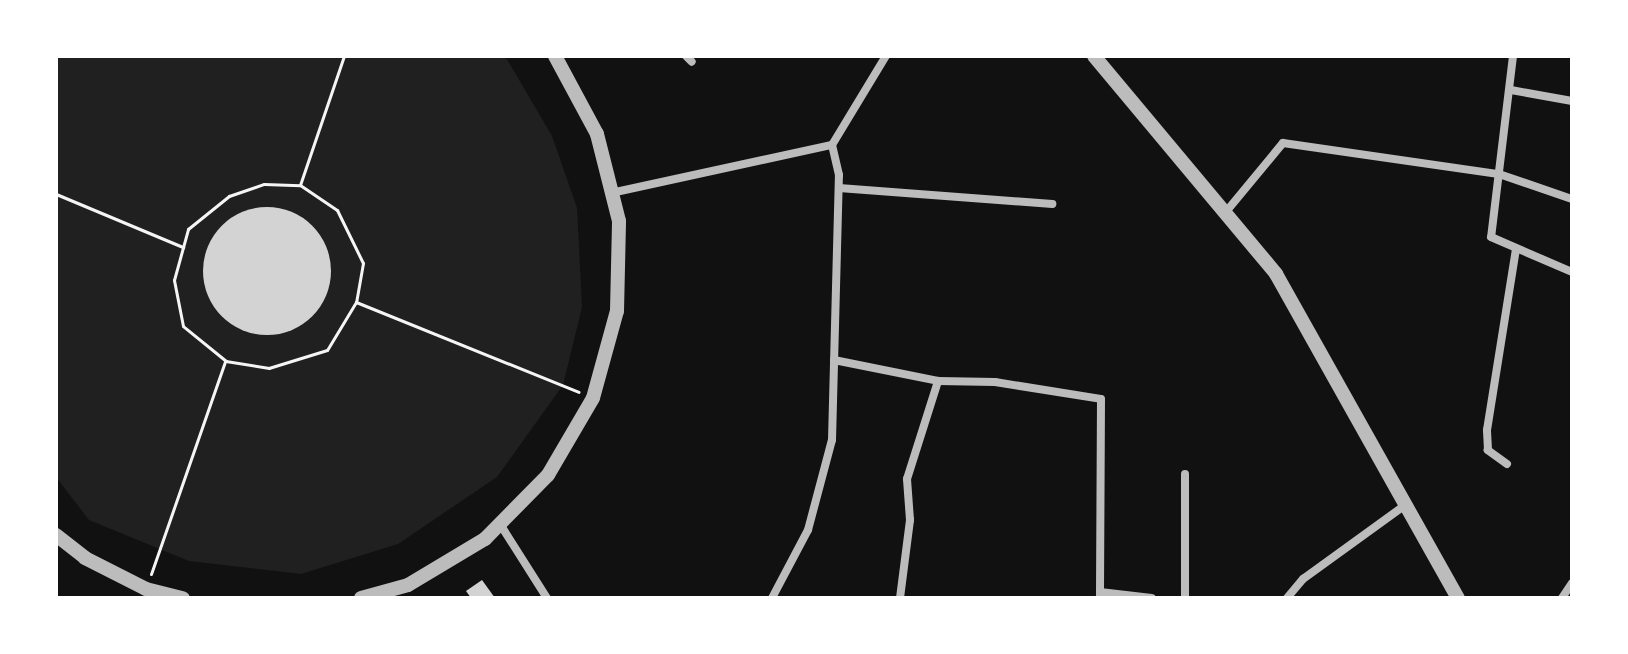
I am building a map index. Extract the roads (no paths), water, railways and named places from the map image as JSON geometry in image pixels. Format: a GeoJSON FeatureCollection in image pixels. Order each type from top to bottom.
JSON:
{"type":"FeatureCollection","features":[{"type":"Feature","properties":{"kind":"street"},"geometry":{"type":"LineString","coordinates":[[361,598],[408,585],[485,539],[548,475],[593,398],[617,311],[619,221],[597,134],[555,56]]}},
{"type":"Feature","properties":{"kind":"street"},"geometry":{"type":"LineString","coordinates":[[772,598],[808,530],[832,440],[839,188],[832,145],[886,56]]}},
{"type":"Feature","properties":{"kind":"street"},"geometry":{"type":"LineString","coordinates":[[1094,56],[1276,274],[1458,598]]}},
{"type":"Feature","properties":{"kind":"street"},"geometry":{"type":"LineString","coordinates":[[1513,56],[1491,237],[1572,272]]}},
{"type":"Feature","properties":{"kind":"street"},"geometry":{"type":"LineString","coordinates":[[1511,90],[1572,101]]}},
{"type":"Feature","properties":{"kind":"street"},"geometry":{"type":"LineString","coordinates":[[1224,214],[1283,143],[1499,174],[1572,199]]}},
{"type":"Feature","properties":{"kind":"street"},"geometry":{"type":"LineString","coordinates":[[611,193],[832,145]]}},
{"type":"Feature","properties":{"kind":"street"},"geometry":{"type":"LineString","coordinates":[[839,188],[1052,204]]}},
{"type":"Feature","properties":{"kind":"street"},"geometry":{"type":"LineString","coordinates":[[1507,464],[1488,450],[1487,430],[1516,249]]}},
{"type":"Feature","properties":{"kind":"street"},"geometry":{"type":"LineString","coordinates":[[834,360],[938,381],[995,382],[1101,399],[1100,595],[1152,598]]}},
{"type":"Feature","properties":{"kind":"street"},"geometry":{"type":"LineString","coordinates":[[900,598],[910,520],[907,479],[938,381]]}},
{"type":"Feature","properties":{"kind":"street"},"geometry":{"type":"LineString","coordinates":[[1185,474],[1185,598]]}},
{"type":"Feature","properties":{"kind":"street"},"geometry":{"type":"LineString","coordinates":[[1287,598],[1313,572],[1404,506]]}},
{"type":"Feature","properties":{"kind":"street"},"geometry":{"type":"LineString","coordinates":[[500,524],[547,598]]}},
{"type":"Feature","properties":{"kind":"street"},"geometry":{"type":"LineString","coordinates":[[56,535],[85,558],[144,594],[183,598]]}},
{"type":"Feature","properties":{"kind":"street"},"geometry":{"type":"LineString","coordinates":[[1562,598],[1572,583]]}}]}
